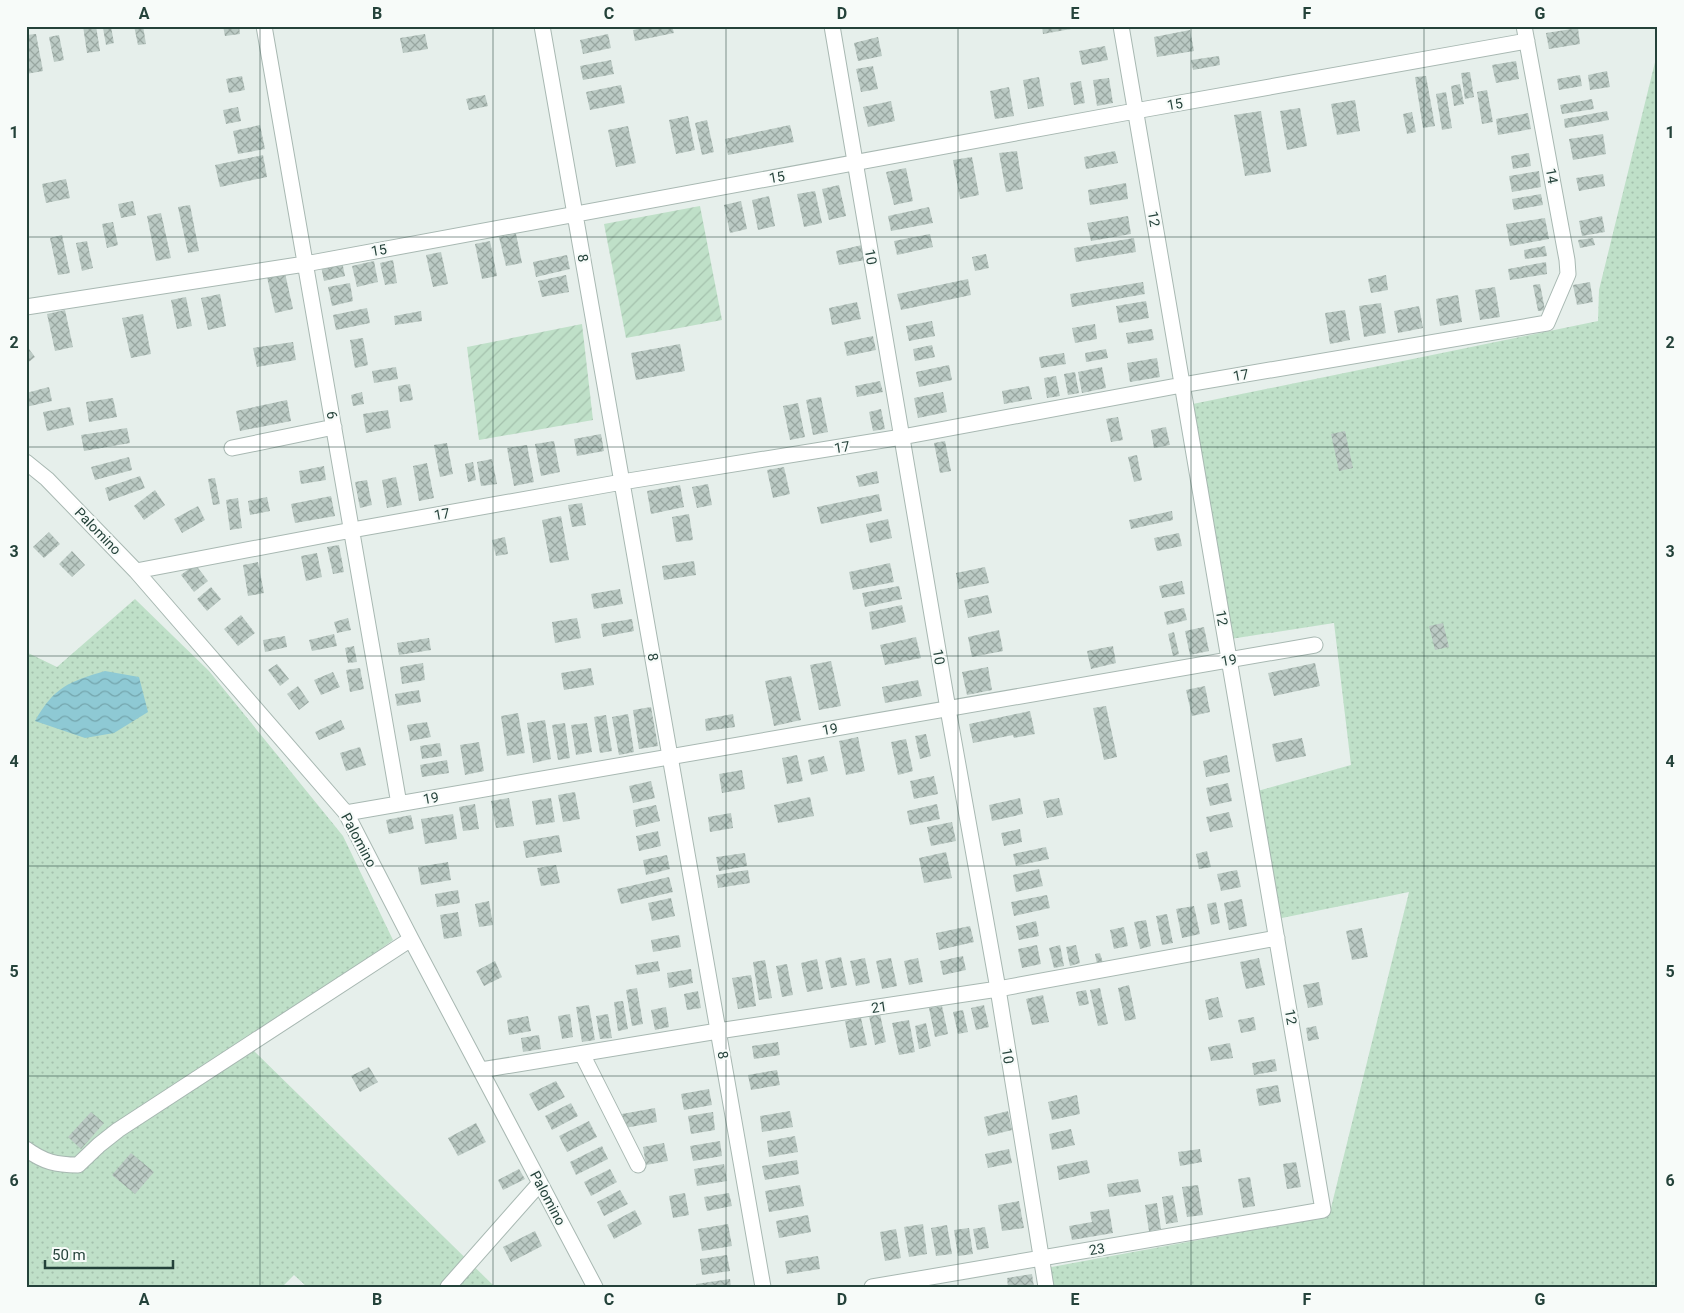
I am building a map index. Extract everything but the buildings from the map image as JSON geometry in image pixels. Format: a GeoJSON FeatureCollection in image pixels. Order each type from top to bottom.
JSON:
{"type":"FeatureCollection","features":[{"type":"Feature","properties":{"kind":"street","name":"6"},"geometry":{"type":"LineString","coordinates":[[264,26],[399,804]]}},
{"type":"Feature","properties":{"kind":"street","name":"8"},"geometry":{"type":"LineString","coordinates":[[542,26],[763,1287]]}},
{"type":"Feature","properties":{"kind":"street","name":"10"},"geometry":{"type":"LineString","coordinates":[[832,26],[948,708],[998,989],[1046,1287]]}},
{"type":"Feature","properties":{"kind":"street","name":"12"},"geometry":{"type":"LineString","coordinates":[[1120,26],[1323,1210]]}},
{"type":"Feature","properties":{"kind":"street","name":"15"},"geometry":{"type":"LineString","coordinates":[[26,307],[305,264],[1135,111],[1526,34]]}},
{"type":"Feature","properties":{"kind":"street","name":"14"},"geometry":{"type":"LineString","coordinates":[[1526,34],[1567,260],[1568,274],[1547,323]]}},
{"type":"Feature","properties":{"kind":"street","name":"17"},"geometry":{"type":"LineString","coordinates":[[136,571],[622,482],[902,437],[1547,323]]}},
{"type":"Feature","properties":{"kind":"street"},"geometry":{"type":"LineString","coordinates":[[232,448],[334,427]]}},
{"type":"Feature","properties":{"kind":"street","name":"Palomino"},"geometry":{"type":"LineString","coordinates":[[26,462],[47,479],[136,571],[346,813],[595,1287]]}},
{"type":"Feature","properties":{"kind":"street","name":"19"},"geometry":{"type":"LineString","coordinates":[[346,813],[1315,645]]}},
{"type":"Feature","properties":{"kind":"street","name":"21"},"geometry":{"type":"LineString","coordinates":[[480,1070],[718,1030],[998,989],[1277,938]]}},
{"type":"Feature","properties":{"kind":"street"},"geometry":{"type":"LineString","coordinates":[[26,1149],[39,1158],[58,1165],[78,1165],[118,1130],[411,939]]}},
{"type":"Feature","properties":{"kind":"street"},"geometry":{"type":"LineString","coordinates":[[582,1054],[638,1165]]}},
{"type":"Feature","properties":{"kind":"street"},"geometry":{"type":"LineString","coordinates":[[448,1287],[540,1183]]}},
{"type":"Feature","properties":{"kind":"street","name":"23"},"geometry":{"type":"LineString","coordinates":[[872,1287],[1323,1210]]}},
{"type":"Feature","properties":{"kind":"green space"},"geometry":{"type":"Polygon","coordinates":[[[1658,50],[1658,1287],[1049,1287],[1046,1268],[1329,1216],[1409,892],[1277,919],[1254,792],[1351,765],[1334,623],[1224,640],[1183,406],[1598,321],[1599,290],[1658,50]]]}},
{"type":"Feature","properties":{"kind":"green space"},"geometry":{"type":"Polygon","coordinates":[[[700,206],[722,320],[626,338],[604,224],[700,206]]]}},
{"type":"Feature","properties":{"kind":"green space"},"geometry":{"type":"Polygon","coordinates":[[[582,324],[593,420],[479,440],[467,347],[582,324]]]}},
{"type":"Feature","properties":{"kind":"green space"},"geometry":{"type":"Polygon","coordinates":[[[135,599],[209,671],[343,836],[393,940],[248,1045],[495,1287],[307,1287],[294,1275],[282,1287],[26,1287],[26,652],[57,667],[135,599]]]}},
{"type":"Feature","properties":{"kind":"water"},"geometry":{"type":"Polygon","coordinates":[[[105,671],[139,677],[148,712],[114,733],[85,738],[35,721],[49,700],[64,687],[72,682],[105,671]]]}}]}
